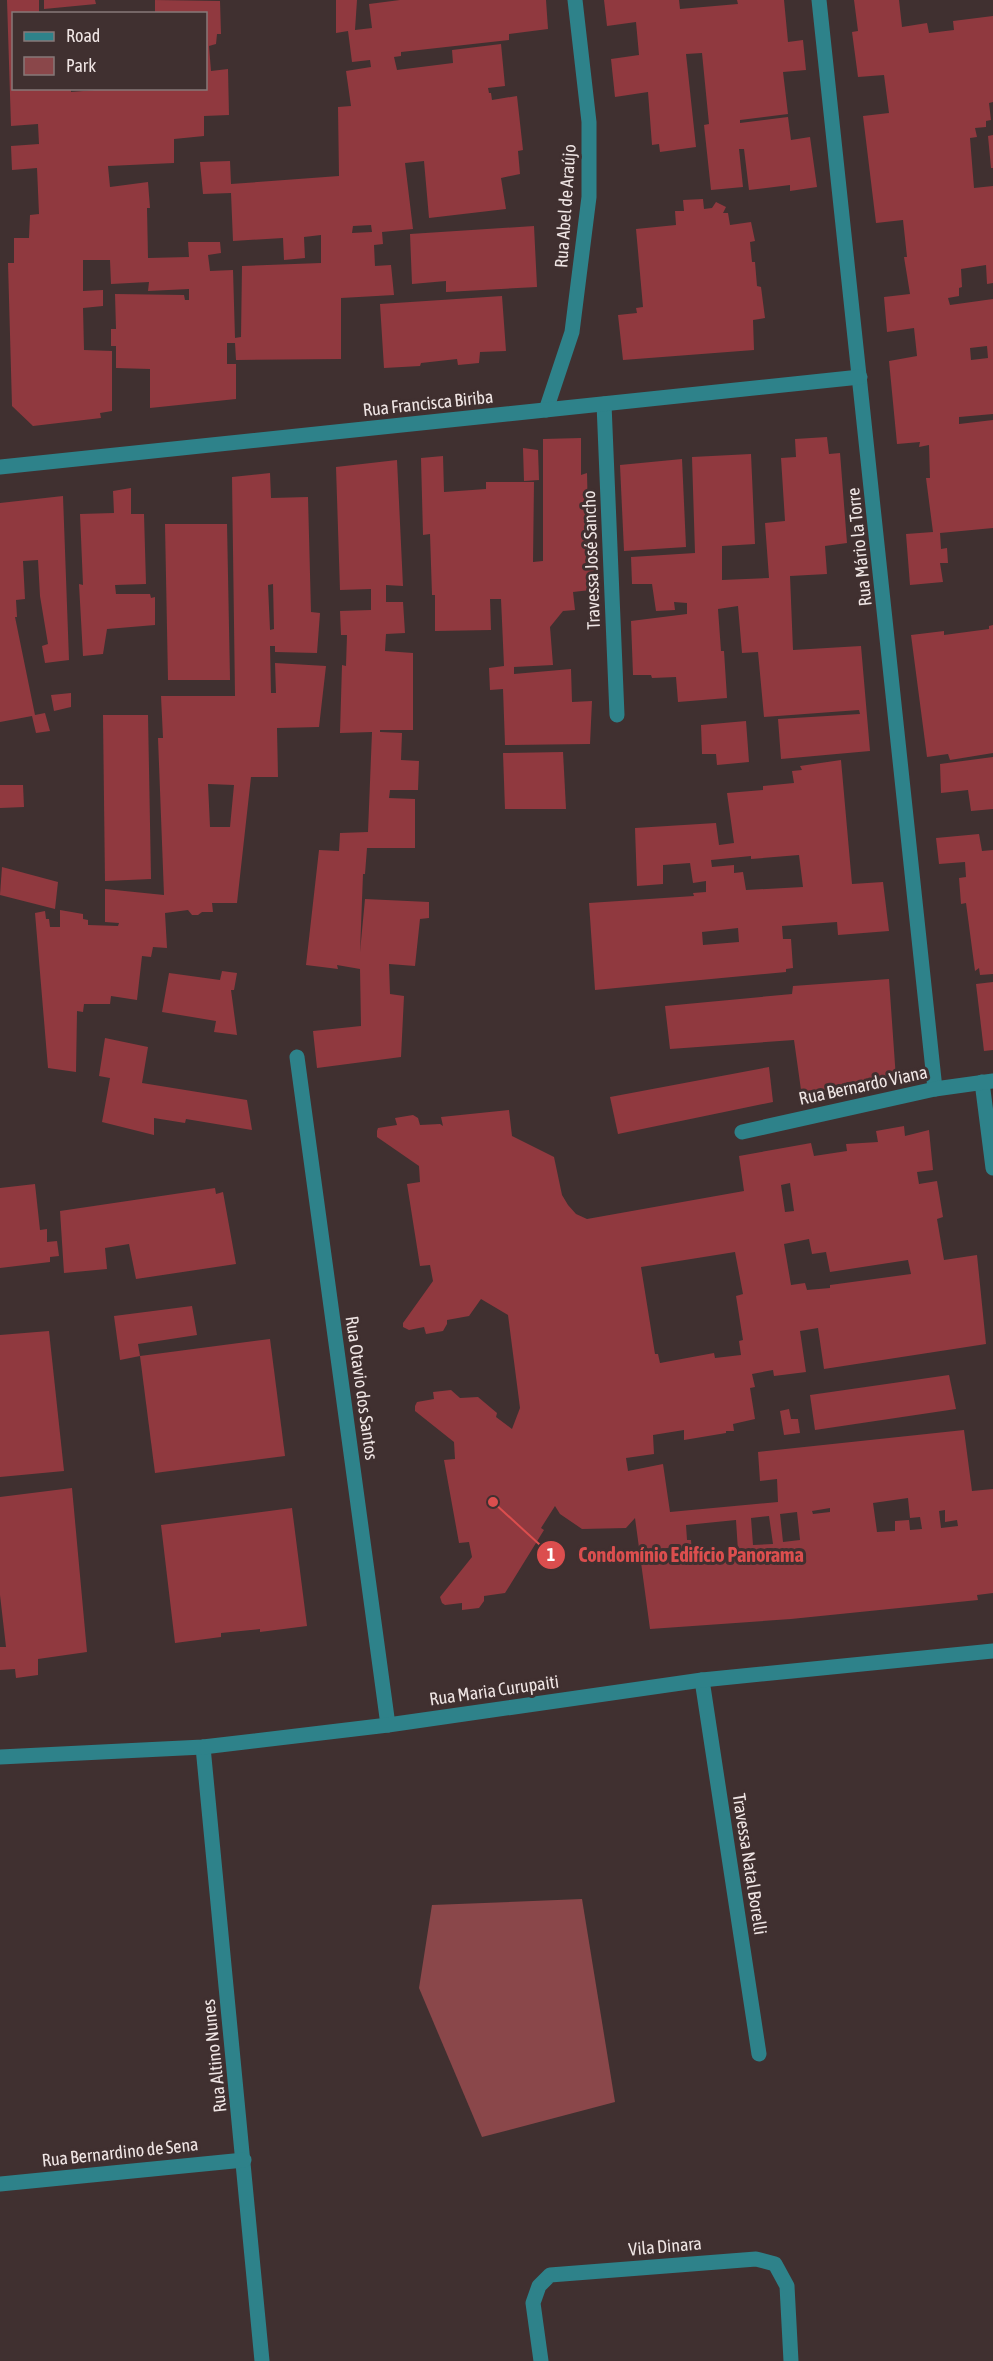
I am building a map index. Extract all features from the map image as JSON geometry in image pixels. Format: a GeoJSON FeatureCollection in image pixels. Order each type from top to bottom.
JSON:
{"type":"FeatureCollection","features":[{"type":"Feature","properties":{"kind":"street","name":"Rua Abel de Araújo"},"geometry":{"type":"LineString","coordinates":[[546,410],[572,332],[590,197],[589,122],[575,0]]}},
{"type":"Feature","properties":{"kind":"street","name":"Rua Mário la Torre"},"geometry":{"type":"LineString","coordinates":[[819,0],[935,1089]]}},
{"type":"Feature","properties":{"kind":"street","name":"Rua Francisca Biriba"},"geometry":{"type":"LineString","coordinates":[[0,467],[860,377]]}},
{"type":"Feature","properties":{"kind":"street","name":"Travessa José Sancho"},"geometry":{"type":"LineString","coordinates":[[604,404],[616,715]]}},
{"type":"Feature","properties":{"kind":"street","name":"Rua Otavio dos Santos"},"geometry":{"type":"LineString","coordinates":[[297,1057],[388,1725]]}},
{"type":"Feature","properties":{"kind":"street","name":"Rua Bernardo Viana"},"geometry":{"type":"LineString","coordinates":[[742,1132],[935,1089],[988,1082]]}},
{"type":"Feature","properties":{"kind":"street"},"geometry":{"type":"LineString","coordinates":[[988,1082],[993,1168]]}},
{"type":"Feature","properties":{"kind":"street","name":"Rua Maria Curupaiti"},"geometry":{"type":"LineString","coordinates":[[0,1757],[202,1747],[388,1725],[702,1680],[993,1651]]}},
{"type":"Feature","properties":{"kind":"street","name":"Travessa Natal Borelli"},"geometry":{"type":"LineString","coordinates":[[702,1680],[759,2054]]}},
{"type":"Feature","properties":{"kind":"street","name":"Rua Altino Nunes"},"geometry":{"type":"LineString","coordinates":[[202,1747],[262,2361]]}},
{"type":"Feature","properties":{"kind":"street","name":"Rua Bernardino de Sena"},"geometry":{"type":"LineString","coordinates":[[0,2184],[244,2160]]}},
{"type":"Feature","properties":{"kind":"street","name":"Vila Dinara"},"geometry":{"type":"LineString","coordinates":[[541,2361],[533,2303],[539,2286],[550,2275],[756,2259],[775,2264],[787,2286],[791,2361]]}},
{"type":"Feature","properties":{"kind":"green space"},"geometry":{"type":"Polygon","coordinates":[[[582,1899],[615,2102],[482,2137],[419,1988],[432,1905],[582,1899]]]}},
{"type":"Feature","properties":{"kind":"building"},"geometry":{"type":"Polygon","coordinates":[[[7,0],[39,0],[39,12],[12,12],[12,90],[71,90],[71,92],[207,90],[207,12],[155,12],[155,0],[220,1],[221,34],[217,34],[216,44],[209,46],[211,71],[228,69],[229,115],[204,116],[204,136],[174,139],[174,163],[108,166],[110,187],[148,182],[150,208],[147,208],[148,258],[189,257],[188,242],[220,242],[221,253],[208,255],[210,271],[233,270],[235,338],[241,337],[242,266],[321,263],[321,235],[304,237],[305,258],[284,260],[283,238],[233,241],[231,193],[203,194],[200,162],[230,161],[231,184],[339,176],[338,107],[351,106],[346,71],[371,67],[370,60],[352,62],[348,31],[336,33],[336,0],[357,0],[355,30],[372,28],[369,4],[400,0],[546,0],[548,29],[509,34],[509,40],[401,52],[401,56],[394,57],[397,70],[453,63],[452,50],[501,44],[505,86],[488,88],[489,93],[491,93],[492,100],[517,96],[523,150],[518,151],[520,174],[501,178],[506,209],[429,218],[424,161],[405,163],[413,229],[382,232],[383,244],[374,245],[375,266],[391,265],[394,295],[341,298],[341,359],[236,360],[235,343],[227,343],[227,364],[236,364],[236,399],[150,408],[150,369],[116,368],[116,346],[111,346],[111,329],[116,329],[115,294],[184,295],[185,300],[189,300],[189,289],[148,291],[149,282],[111,284],[110,260],[83,260],[83,291],[103,290],[103,306],[83,308],[84,350],[112,351],[112,411],[100,413],[101,418],[33,426],[12,406],[8,263],[14,263],[14,238],[29,238],[30,215],[39,214],[37,168],[12,170],[11,146],[39,144],[38,124],[11,126],[7,0]],[[371,225],[353,226],[352,233],[372,232],[371,225]]]}},
{"type":"Feature","properties":{"kind":"building"},"geometry":{"type":"Polygon","coordinates":[[[44,0],[95,0],[96,4],[44,9],[44,0]]]}},
{"type":"Feature","properties":{"kind":"building"},"geometry":{"type":"Polygon","coordinates":[[[604,0],[679,0],[680,9],[738,4],[737,0],[784,0],[788,42],[803,40],[806,70],[783,72],[788,114],[740,120],[740,123],[788,117],[791,140],[810,137],[817,187],[790,191],[790,185],[749,190],[744,149],[739,149],[743,187],[711,190],[704,125],[709,124],[702,53],[686,54],[696,147],[660,152],[659,144],[652,145],[648,92],[615,97],[611,59],[639,55],[636,22],[607,26],[604,0]]]}},
{"type":"Feature","properties":{"kind":"building"},"geometry":{"type":"Polygon","coordinates":[[[854,0],[899,0],[902,27],[927,23],[929,33],[954,30],[953,21],[993,16],[993,102],[989,103],[991,120],[986,121],[986,127],[975,128],[977,137],[970,138],[974,188],[993,186],[993,283],[987,284],[986,265],[961,269],[962,287],[959,288],[959,296],[948,298],[950,305],[993,299],[993,414],[959,417],[959,424],[993,420],[993,528],[940,533],[941,549],[947,548],[948,563],[940,563],[943,582],[910,585],[906,534],[933,532],[926,478],[930,478],[929,445],[919,447],[920,442],[897,444],[889,361],[917,356],[914,328],[887,332],[884,297],[910,294],[904,257],[907,257],[903,220],[876,223],[863,116],[889,113],[884,75],[858,77],[852,32],[858,31],[854,0]],[[987,346],[970,348],[971,360],[988,358],[987,346]]]}},
{"type":"Feature","properties":{"kind":"building"},"geometry":{"type":"Polygon","coordinates":[[[993,135],[993,168],[991,168],[988,136],[993,135]]]}},
{"type":"Feature","properties":{"kind":"building"},"geometry":{"type":"Polygon","coordinates":[[[703,199],[704,209],[712,208],[716,202],[726,207],[723,213],[728,213],[730,225],[751,222],[755,241],[750,242],[752,262],[755,262],[757,286],[761,287],[765,318],[753,320],[754,350],[623,360],[618,315],[637,313],[636,308],[643,307],[636,229],[676,225],[675,211],[684,211],[683,200],[703,199]]]}},
{"type":"Feature","properties":{"kind":"building"},"geometry":{"type":"Polygon","coordinates":[[[534,226],[537,287],[446,292],[446,281],[412,284],[410,234],[534,226]]]}},
{"type":"Feature","properties":{"kind":"building"},"geometry":{"type":"Polygon","coordinates":[[[502,296],[506,351],[480,352],[479,363],[458,365],[457,359],[421,363],[420,366],[384,368],[380,304],[502,296]]]}},
{"type":"Feature","properties":{"kind":"building"},"geometry":{"type":"Polygon","coordinates":[[[827,437],[829,454],[840,453],[847,543],[825,546],[827,574],[790,576],[793,650],[861,646],[870,751],[781,759],[778,719],[860,714],[859,710],[764,717],[758,652],[742,653],[738,606],[718,609],[727,698],[678,702],[676,677],[652,678],[651,675],[633,675],[631,621],[687,614],[687,603],[674,602],[675,610],[656,611],[652,584],[632,584],[631,557],[695,553],[692,457],[751,454],[755,544],[722,546],[722,580],[769,578],[765,523],[785,521],[781,458],[796,457],[795,439],[827,437]]]}},
{"type":"Feature","properties":{"kind":"building"},"geometry":{"type":"Polygon","coordinates":[[[581,438],[581,475],[587,473],[589,558],[597,557],[599,589],[573,592],[575,610],[563,611],[550,627],[553,665],[514,667],[514,674],[571,669],[572,702],[592,701],[590,744],[505,745],[503,689],[490,690],[489,668],[504,666],[501,599],[490,599],[491,630],[435,631],[435,595],[432,595],[430,534],[423,535],[421,458],[443,456],[444,492],[486,489],[486,482],[534,482],[533,562],[543,561],[543,439],[581,438]]]}},
{"type":"Feature","properties":{"kind":"building"},"geometry":{"type":"Polygon","coordinates":[[[523,448],[538,450],[539,480],[524,481],[523,448]]]}},
{"type":"Feature","properties":{"kind":"building"},"geometry":{"type":"Polygon","coordinates":[[[682,459],[686,547],[624,551],[620,465],[682,459]]]}},
{"type":"Feature","properties":{"kind":"building"},"geometry":{"type":"Polygon","coordinates":[[[397,460],[403,586],[386,585],[386,602],[403,602],[405,633],[386,634],[385,651],[413,653],[413,730],[380,730],[380,732],[402,733],[401,760],[419,761],[418,790],[390,790],[389,798],[415,799],[415,848],[367,848],[365,874],[363,874],[360,952],[365,899],[429,902],[429,918],[420,919],[415,966],[389,964],[390,994],[404,996],[401,1057],[317,1068],[313,1031],[361,1026],[360,969],[337,965],[338,969],[306,965],[319,850],[339,851],[340,833],[368,832],[372,732],[340,733],[342,665],[346,666],[347,635],[341,635],[340,611],[371,610],[371,589],[340,590],[336,467],[397,460]]]}},
{"type":"Feature","properties":{"kind":"building"},"geometry":{"type":"Polygon","coordinates":[[[270,473],[271,498],[308,497],[311,612],[320,613],[317,653],[275,652],[275,646],[270,646],[271,693],[276,693],[275,663],[326,666],[319,727],[277,728],[278,777],[251,777],[237,903],[212,903],[213,912],[202,912],[198,915],[192,915],[188,910],[165,913],[167,948],[153,947],[151,957],[142,956],[137,1000],[111,996],[110,1004],[84,1004],[83,1012],[77,1011],[76,1072],[48,1068],[35,913],[45,911],[50,927],[60,927],[60,910],[83,914],[83,919],[88,920],[88,925],[118,926],[119,923],[105,922],[105,889],[164,895],[158,738],[163,738],[161,696],[235,696],[232,477],[270,473]],[[273,584],[268,585],[270,630],[274,629],[273,584]],[[208,784],[210,827],[230,827],[234,785],[208,784]]]}},
{"type":"Feature","properties":{"kind":"building"},"geometry":{"type":"Polygon","coordinates":[[[131,488],[131,514],[144,514],[146,584],[115,585],[116,594],[150,594],[151,598],[155,597],[155,625],[107,629],[103,654],[83,656],[79,584],[83,585],[80,514],[114,513],[113,491],[131,488]]]}},
{"type":"Feature","properties":{"kind":"building"},"geometry":{"type":"Polygon","coordinates":[[[63,496],[69,660],[45,663],[42,646],[48,644],[40,596],[38,560],[23,561],[25,599],[16,600],[17,617],[15,617],[35,715],[45,713],[50,731],[36,733],[32,716],[0,722],[0,503],[63,496]]]}},
{"type":"Feature","properties":{"kind":"building"},"geometry":{"type":"Polygon","coordinates":[[[165,524],[227,524],[230,680],[168,680],[165,524]]]}},
{"type":"Feature","properties":{"kind":"building"},"geometry":{"type":"Polygon","coordinates":[[[993,625],[993,753],[950,760],[948,754],[927,757],[911,635],[944,631],[944,635],[989,629],[989,626],[993,625]]]}},
{"type":"Feature","properties":{"kind":"building"},"geometry":{"type":"Polygon","coordinates":[[[71,693],[71,707],[54,711],[51,695],[71,693]]]}},
{"type":"Feature","properties":{"kind":"building"},"geometry":{"type":"Polygon","coordinates":[[[103,715],[148,715],[151,879],[105,881],[103,715]]]}},
{"type":"Feature","properties":{"kind":"building"},"geometry":{"type":"Polygon","coordinates":[[[746,721],[749,762],[717,765],[716,754],[702,754],[701,725],[746,721]]]}},
{"type":"Feature","properties":{"kind":"building"},"geometry":{"type":"Polygon","coordinates":[[[563,752],[566,809],[505,809],[503,753],[563,752]]]}},
{"type":"Feature","properties":{"kind":"building"},"geometry":{"type":"Polygon","coordinates":[[[993,757],[993,809],[971,811],[968,790],[941,793],[940,764],[993,757]]]}},
{"type":"Feature","properties":{"kind":"building"},"geometry":{"type":"Polygon","coordinates":[[[841,760],[852,884],[883,882],[889,931],[838,935],[837,922],[782,926],[783,939],[791,939],[793,968],[786,969],[786,972],[595,990],[589,903],[694,896],[693,893],[706,892],[706,881],[693,883],[690,863],[663,865],[663,884],[637,886],[635,828],[716,823],[719,845],[734,843],[727,793],[763,790],[763,786],[794,783],[792,771],[802,770],[800,766],[841,760]],[[799,855],[711,860],[712,867],[734,865],[734,873],[743,872],[746,890],[803,887],[799,855]],[[738,928],[702,932],[703,945],[739,942],[738,928]]]}},
{"type":"Feature","properties":{"kind":"building"},"geometry":{"type":"Polygon","coordinates":[[[0,785],[23,785],[24,807],[0,808],[0,785]]]}},
{"type":"Feature","properties":{"kind":"building"},"geometry":{"type":"Polygon","coordinates":[[[979,834],[982,851],[993,850],[993,974],[980,975],[979,968],[975,971],[966,903],[961,904],[959,878],[966,877],[965,862],[939,864],[936,838],[979,834]]]}},
{"type":"Feature","properties":{"kind":"building"},"geometry":{"type":"Polygon","coordinates":[[[2,867],[58,882],[55,909],[0,895],[2,867]]]}},
{"type":"Feature","properties":{"kind":"building"},"geometry":{"type":"Polygon","coordinates":[[[222,971],[237,973],[234,990],[231,990],[237,1035],[214,1032],[216,1021],[162,1012],[169,973],[220,980],[222,971]]]}},
{"type":"Feature","properties":{"kind":"building"},"geometry":{"type":"Polygon","coordinates":[[[889,979],[896,1079],[802,1097],[794,1040],[670,1049],[665,1006],[792,994],[793,986],[889,979]]]}},
{"type":"Feature","properties":{"kind":"building"},"geometry":{"type":"Polygon","coordinates":[[[993,982],[993,1050],[984,1051],[976,984],[993,982]]]}},
{"type":"Feature","properties":{"kind":"building"},"geometry":{"type":"Polygon","coordinates":[[[105,1038],[148,1047],[142,1083],[247,1100],[252,1130],[186,1119],[185,1123],[154,1118],[154,1135],[102,1122],[110,1078],[99,1076],[105,1038]]]}},
{"type":"Feature","properties":{"kind":"building"},"geometry":{"type":"Polygon","coordinates":[[[769,1067],[773,1102],[618,1134],[610,1097],[769,1067]]]}},
{"type":"Feature","properties":{"kind":"building"},"geometry":{"type":"Polygon","coordinates":[[[509,1110],[512,1136],[554,1157],[562,1195],[576,1214],[587,1219],[744,1191],[739,1156],[811,1143],[814,1156],[847,1151],[846,1144],[878,1142],[876,1131],[904,1126],[905,1136],[929,1130],[933,1170],[917,1172],[919,1184],[937,1181],[943,1217],[937,1219],[944,1260],[977,1255],[986,1344],[824,1369],[818,1328],[800,1331],[806,1372],[774,1376],[773,1370],[752,1374],[755,1387],[750,1388],[755,1419],[733,1424],[734,1431],[684,1440],[684,1430],[653,1435],[654,1454],[626,1458],[628,1471],[663,1464],[670,1512],[778,1502],[777,1479],[760,1481],[758,1452],[964,1430],[972,1491],[993,1489],[993,1593],[977,1595],[978,1600],[791,1619],[650,1629],[635,1518],[626,1528],[582,1529],[560,1514],[555,1506],[541,1528],[544,1530],[505,1593],[484,1596],[484,1601],[479,1608],[462,1610],[462,1603],[445,1605],[442,1603],[440,1597],[472,1557],[469,1542],[459,1543],[444,1460],[455,1459],[454,1442],[415,1411],[415,1406],[417,1402],[434,1399],[433,1392],[451,1390],[460,1398],[478,1397],[497,1413],[496,1417],[512,1429],[520,1408],[508,1315],[481,1299],[469,1316],[447,1320],[443,1331],[426,1334],[424,1327],[409,1330],[403,1327],[403,1323],[433,1281],[430,1265],[420,1266],[407,1184],[420,1182],[419,1166],[377,1137],[377,1131],[378,1128],[397,1125],[395,1118],[413,1115],[418,1118],[420,1125],[440,1124],[443,1126],[441,1117],[509,1110]],[[790,1183],[781,1185],[785,1212],[794,1211],[790,1183]],[[809,1239],[784,1244],[791,1285],[805,1283],[807,1290],[830,1288],[830,1285],[911,1274],[908,1260],[830,1272],[826,1252],[812,1254],[809,1239]],[[735,1252],[641,1267],[655,1354],[658,1354],[660,1363],[714,1353],[715,1358],[741,1355],[739,1341],[743,1340],[736,1296],[743,1294],[735,1252]],[[908,1498],[873,1503],[877,1532],[895,1531],[895,1521],[909,1520],[910,1530],[922,1529],[920,1517],[910,1518],[908,1498]],[[830,1508],[812,1511],[813,1514],[830,1512],[830,1508]],[[945,1510],[939,1511],[941,1528],[958,1526],[957,1520],[945,1522],[945,1510]],[[797,1512],[780,1514],[783,1542],[800,1540],[797,1512]],[[769,1516],[751,1518],[753,1545],[773,1544],[769,1516]],[[736,1520],[686,1525],[687,1540],[691,1540],[692,1556],[738,1551],[736,1520]],[[678,1547],[656,1549],[658,1559],[679,1559],[678,1547]]]}},
{"type":"Feature","properties":{"kind":"building"},"geometry":{"type":"Polygon","coordinates":[[[35,1184],[40,1230],[47,1229],[47,1242],[57,1241],[59,1256],[50,1257],[50,1262],[0,1268],[0,1188],[35,1184]]]}},
{"type":"Feature","properties":{"kind":"building"},"geometry":{"type":"Polygon","coordinates":[[[215,1188],[216,1194],[223,1192],[236,1264],[136,1279],[129,1244],[105,1248],[107,1269],[64,1273],[60,1211],[215,1188]]]}},
{"type":"Feature","properties":{"kind":"building"},"geometry":{"type":"Polygon","coordinates":[[[192,1306],[197,1335],[138,1344],[140,1356],[120,1360],[114,1316],[192,1306]]]}},
{"type":"Feature","properties":{"kind":"building"},"geometry":{"type":"Polygon","coordinates":[[[49,1331],[64,1471],[0,1477],[0,1335],[49,1331]]]}},
{"type":"Feature","properties":{"kind":"building"},"geometry":{"type":"Polygon","coordinates":[[[270,1339],[285,1456],[155,1473],[140,1356],[270,1339]]]}},
{"type":"Feature","properties":{"kind":"building"},"geometry":{"type":"Polygon","coordinates":[[[949,1375],[956,1409],[815,1430],[810,1395],[949,1375]]]}},
{"type":"Feature","properties":{"kind":"building"},"geometry":{"type":"Polygon","coordinates":[[[789,1409],[791,1419],[798,1419],[800,1433],[784,1435],[780,1411],[789,1409]]]}},
{"type":"Feature","properties":{"kind":"building"},"geometry":{"type":"Polygon","coordinates":[[[72,1488],[87,1652],[38,1659],[38,1675],[16,1678],[15,1669],[0,1670],[0,1647],[6,1647],[0,1595],[0,1497],[72,1488]]]}},
{"type":"Feature","properties":{"kind":"building"},"geometry":{"type":"Polygon","coordinates":[[[292,1508],[307,1626],[260,1632],[260,1629],[221,1633],[221,1637],[175,1643],[161,1525],[292,1508]]]}},
{"type":"Feature","properties":{"kind":"place","name":"Condomínio Edifício Panorama"},"geometry":{"type":"Point","coordinates":[493,1502]}}]}
